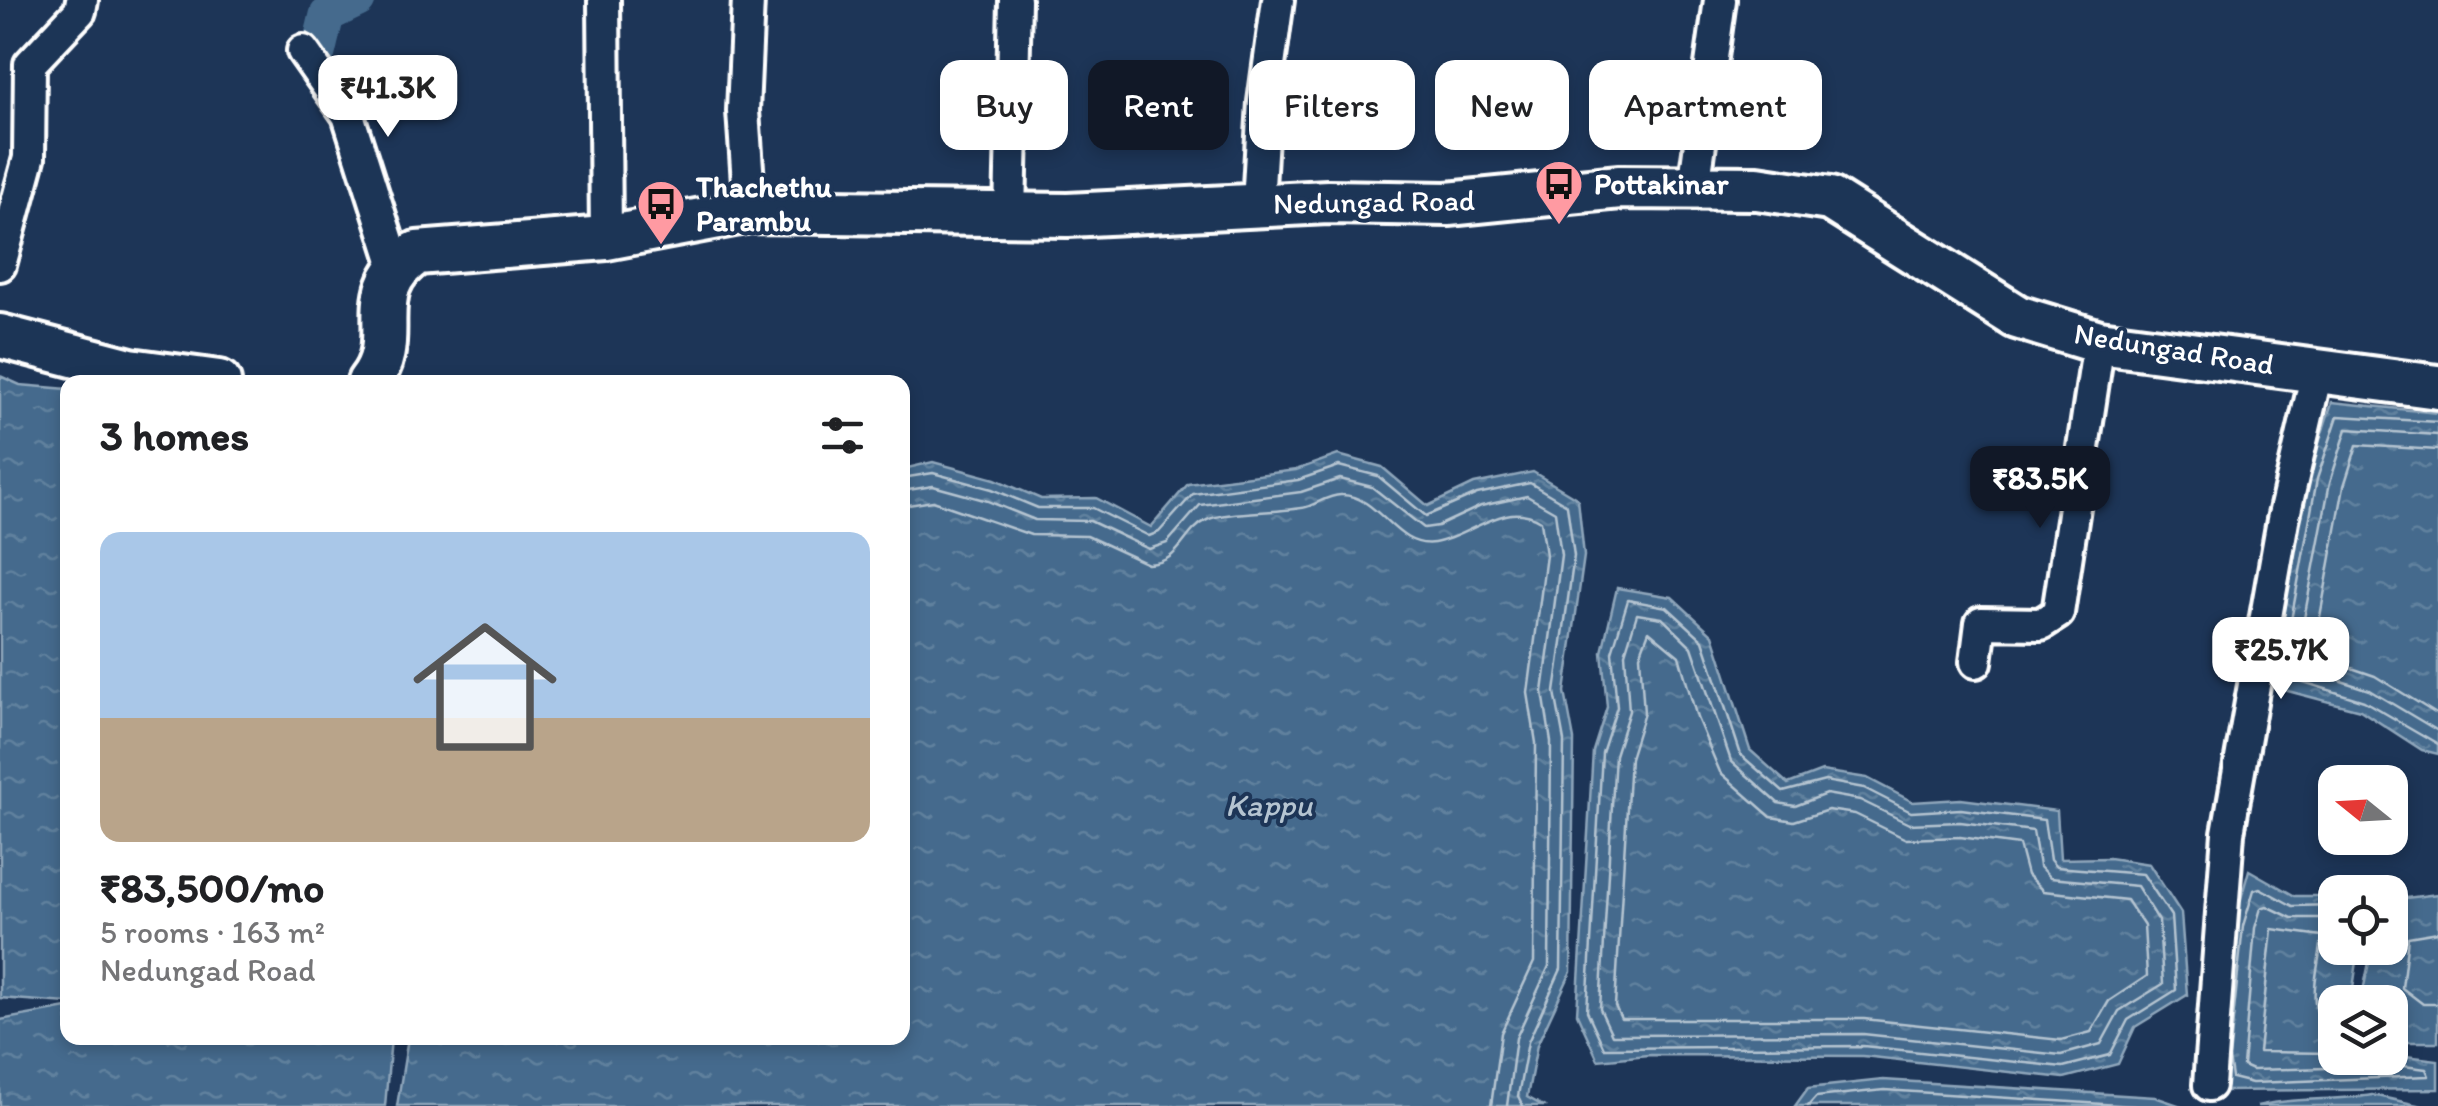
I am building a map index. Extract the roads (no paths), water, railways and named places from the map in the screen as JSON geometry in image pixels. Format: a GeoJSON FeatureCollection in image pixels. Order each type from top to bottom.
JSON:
{"type":"FeatureCollection","features":[{"type":"Feature","properties":{"kind":"main road","name":"Nedungad Road"},"geometry":{"type":"LineString","coordinates":[[396,266],[417,253],[606,238],[750,211],[1010,214],[1258,204],[1448,204],[1620,187],[1757,188],[1830,199],[2016,316],[2100,342],[2438,387]]}},
{"type":"Feature","properties":{"kind":"main road"},"geometry":{"type":"LineString","coordinates":[[374,375],[382,359],[386,287],[396,266]]}},
{"type":"Feature","properties":{"kind":"main road"},"geometry":{"type":"LineString","coordinates":[[0,336],[130,370],[168,375]]}},
{"type":"Feature","properties":{"kind":"street"},"geometry":{"type":"LineString","coordinates":[[0,264],[29,158],[30,64],[80,11],[82,0]]}},
{"type":"Feature","properties":{"kind":"street"},"geometry":{"type":"LineString","coordinates":[[604,0],[606,238]]}},
{"type":"Feature","properties":{"kind":"street"},"geometry":{"type":"LineString","coordinates":[[748,0],[743,110],[750,211]]}},
{"type":"Feature","properties":{"kind":"street"},"geometry":{"type":"LineString","coordinates":[[1010,214],[1016,0]]}},
{"type":"Feature","properties":{"kind":"street"},"geometry":{"type":"LineString","coordinates":[[1258,204],[1264,102],[1278,0]]}},
{"type":"Feature","properties":{"kind":"street"},"geometry":{"type":"LineString","coordinates":[[1694,187],[1720,0]]}},
{"type":"Feature","properties":{"kind":"street"},"geometry":{"type":"LineString","coordinates":[[304,51],[348,115],[396,266]]}},
{"type":"Feature","properties":{"kind":"street"},"geometry":{"type":"LineString","coordinates":[[1976,662],[1981,623],[2041,624],[2058,613],[2100,342]]}},
{"type":"Feature","properties":{"kind":"street"},"geometry":{"type":"LineString","coordinates":[[2208,1085],[2228,833],[2283,520],[2317,372]]}},
{"type":"Feature","properties":{"kind":"water"},"geometry":{"type":"Polygon","coordinates":[[[0,376],[20,385],[60,388],[60,1002],[0,998],[0,376]]]}},
{"type":"Feature","properties":{"kind":"water"},"geometry":{"type":"Polygon","coordinates":[[[2332,402],[2438,413],[2438,754],[2422,750],[2360,710],[2269,686],[2308,477],[2332,402]]]}},
{"type":"Feature","properties":{"kind":"water","name":"Kappu"},"geometry":{"type":"Polygon","coordinates":[[[1338,455],[1382,467],[1428,506],[1474,484],[1533,472],[1578,499],[1584,556],[1565,692],[1574,740],[1571,972],[1537,1045],[1527,1097],[1543,1106],[397,1106],[407,1045],[910,1045],[910,467],[933,462],[995,479],[1041,499],[1096,498],[1151,527],[1188,484],[1296,470],[1338,455]]]}},
{"type":"Feature","properties":{"kind":"water"},"geometry":{"type":"Polygon","coordinates":[[[1617,588],[1672,597],[1713,635],[1750,750],[1788,784],[1822,771],[1867,778],[1913,802],[1961,799],[2057,811],[2060,859],[2109,858],[2149,864],[2181,913],[2187,995],[2135,1027],[2118,1064],[2064,1078],[1863,1056],[1648,1055],[1598,1060],[1577,1014],[1593,751],[1607,707],[1602,652],[1617,588]]]}},
{"type":"Feature","properties":{"kind":"water"},"geometry":{"type":"Polygon","coordinates":[[[2249,870],[2295,896],[2318,896],[2318,965],[2356,965],[2354,985],[2318,985],[2318,1075],[2408,1075],[2408,1056],[2438,1060],[2438,1089],[2224,1091],[2221,1008],[2249,870]]]}},
{"type":"Feature","properties":{"kind":"water"},"geometry":{"type":"Polygon","coordinates":[[[2438,894],[2438,1042],[2408,1042],[2408,985],[2364,985],[2368,965],[2408,965],[2408,898],[2438,894]]]}},
{"type":"Feature","properties":{"kind":"water"},"geometry":{"type":"Polygon","coordinates":[[[60,1009],[60,1045],[390,1045],[385,1106],[0,1106],[0,1020],[60,1009]]]}},
{"type":"Feature","properties":{"kind":"water"},"geometry":{"type":"Polygon","coordinates":[[[1883,1080],[2155,1097],[2181,1106],[1795,1106],[1808,1088],[1883,1080]]]}},
{"type":"Feature","properties":{"kind":"water"},"geometry":{"type":"Polygon","coordinates":[[[2372,1095],[2422,1106],[2257,1106],[2286,1101],[2372,1095]]]}},
{"type":"Feature","properties":{"kind":"waterway"},"geometry":{"type":"LineString","coordinates":[[318,53],[327,15],[358,0]]}},
{"type":"Feature","properties":{"kind":"place","name":"Pottakinar"},"geometry":{"type":"Point","coordinates":[1559,226]}},
{"type":"Feature","properties":{"kind":"place","name":"Thachethu Parambu"},"geometry":{"type":"Point","coordinates":[661,246]}}]}
